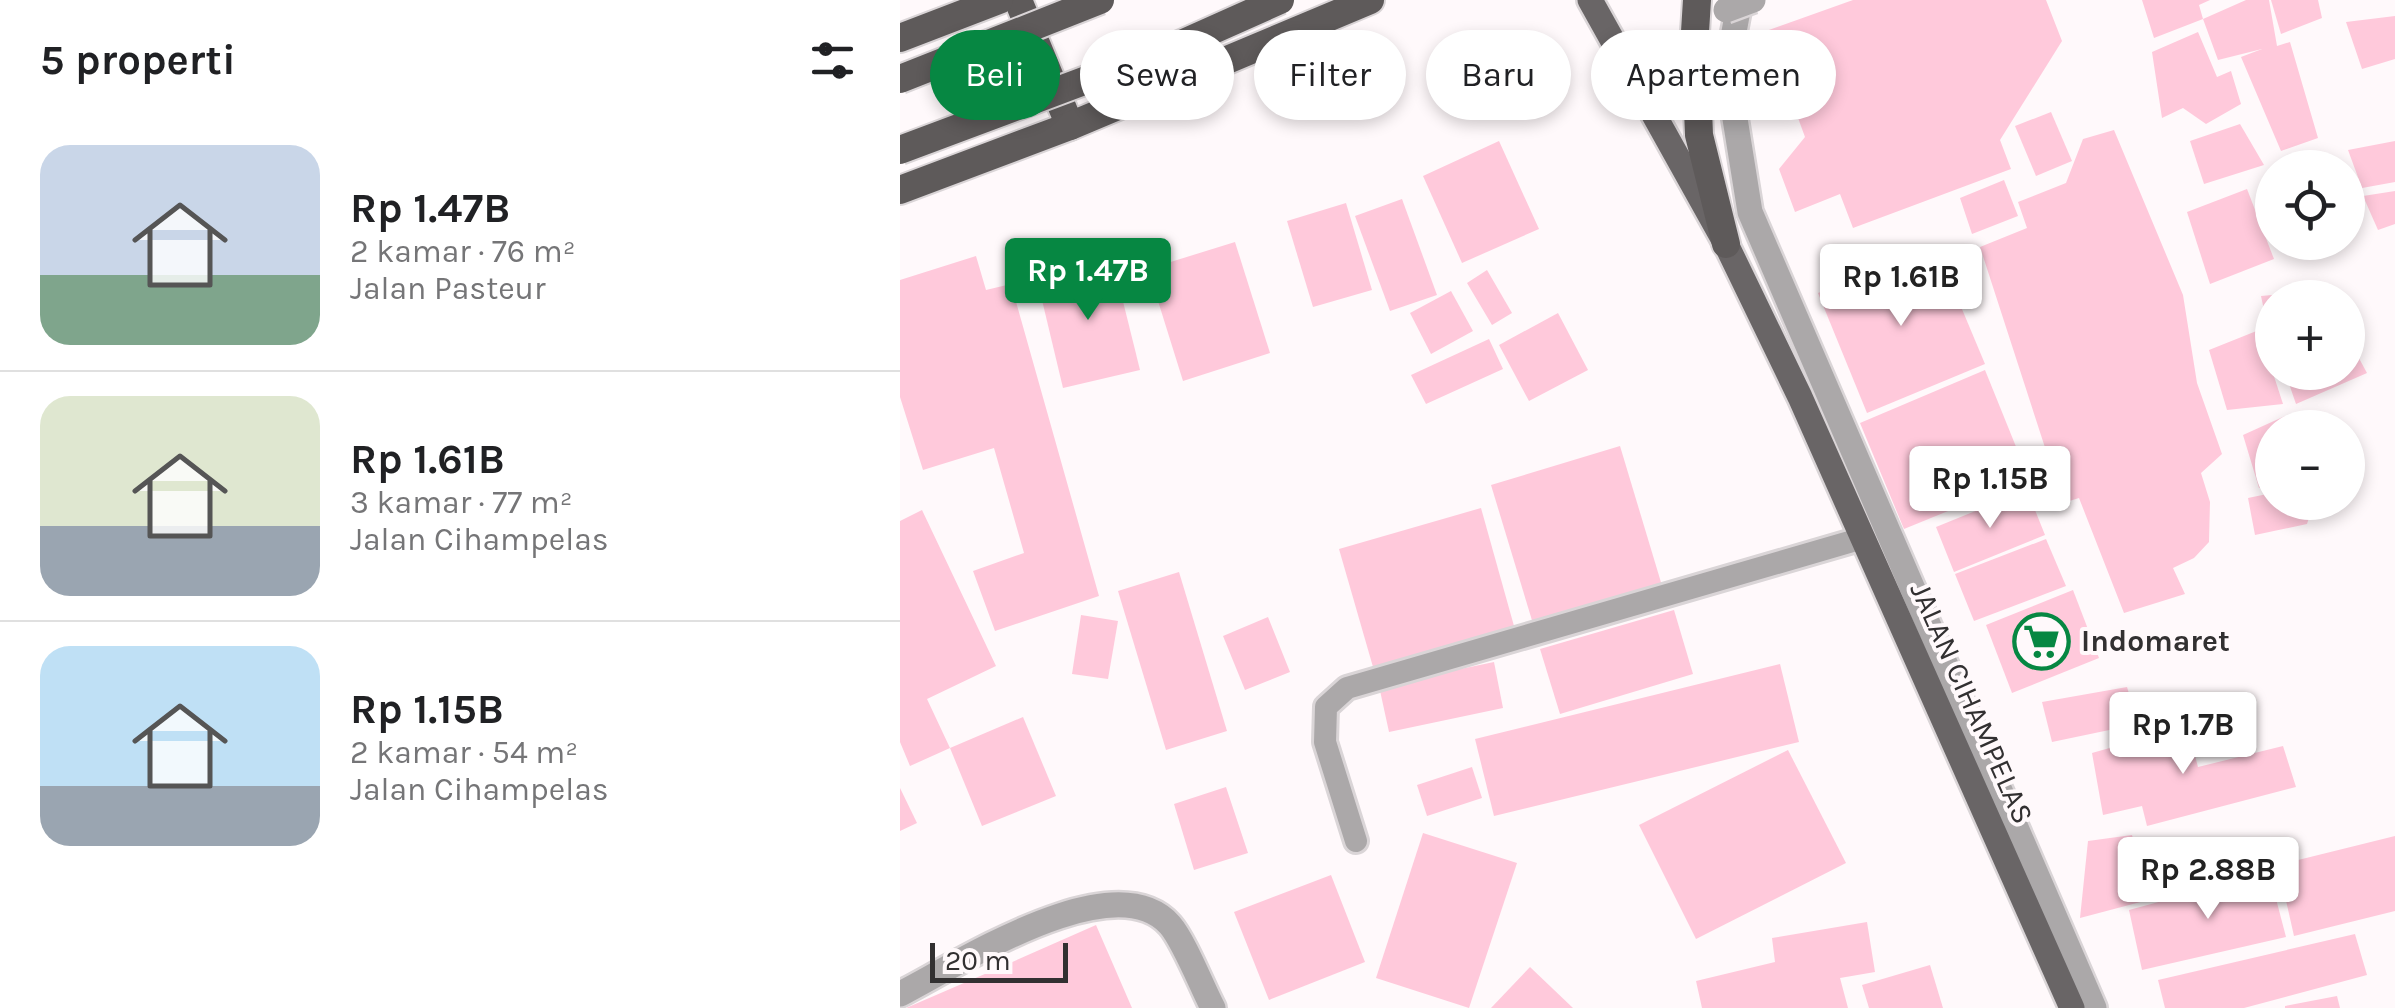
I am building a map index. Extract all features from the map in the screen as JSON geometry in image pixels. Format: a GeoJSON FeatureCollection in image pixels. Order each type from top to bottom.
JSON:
{"type":"FeatureCollection","features":[{"type":"Feature","properties":{"kind":"highway"},"geometry":{"type":"LineString","coordinates":[[900,38],[999,0]]}},
{"type":"Feature","properties":{"kind":"highway"},"geometry":{"type":"LineString","coordinates":[[1018,0],[1070,126]]}},
{"type":"Feature","properties":{"kind":"highway"},"geometry":{"type":"LineString","coordinates":[[900,79],[1100,0]]}},
{"type":"Feature","properties":{"kind":"highway"},"geometry":{"type":"LineString","coordinates":[[900,150],[1177,46],[1280,0]]}},
{"type":"Feature","properties":{"kind":"highway"},"geometry":{"type":"LineString","coordinates":[[900,190],[1070,126],[1370,0]]}},
{"type":"Feature","properties":{"kind":"highway"},"geometry":{"type":"LineString","coordinates":[[1696,10],[1699,134],[1726,244]]}},
{"type":"Feature","properties":{"kind":"main road","name":"JALAN CIHAMPELAS"},"geometry":{"type":"LineString","coordinates":[[1590,0],[1726,244],[1800,397],[2072,1008]]}},
{"type":"Feature","properties":{"kind":"street"},"geometry":{"type":"LineString","coordinates":[[1696,10],[1753,0]]}},
{"type":"Feature","properties":{"kind":"street"},"geometry":{"type":"LineString","coordinates":[[1733,5],[1728,69],[1750,212],[2094,1008]]}},
{"type":"Feature","properties":{"kind":"street"},"geometry":{"type":"LineString","coordinates":[[900,994],[1034,925],[1075,910],[1112,903],[1144,906],[1171,925],[1212,1008]]}},
{"type":"Feature","properties":{"kind":"lane"},"geometry":{"type":"LineString","coordinates":[[1356,841],[1325,742],[1326,708],[1348,688],[1863,538]]}},
{"type":"Feature","properties":{"kind":"building"},"geometry":{"type":"Polygon","coordinates":[[[1853,0],[2046,0],[2062,41],[2000,140],[2011,169],[1853,228],[1840,194],[1795,212],[1779,169],[1805,137],[1799,120],[1836,120],[1836,30],[1769,30],[1853,0]]]}},
{"type":"Feature","properties":{"kind":"building"},"geometry":{"type":"Polygon","coordinates":[[[2142,0],[2210,0],[2199,5],[2203,19],[2154,38],[2142,0]]]}},
{"type":"Feature","properties":{"kind":"building"},"geometry":{"type":"Polygon","coordinates":[[[2246,0],[2269,0],[2277,46],[2290,42],[2318,138],[2281,150],[2241,57],[2262,49],[2218,60],[2203,19],[2246,0]]]}},
{"type":"Feature","properties":{"kind":"building"},"geometry":{"type":"Polygon","coordinates":[[[2271,0],[2318,0],[2322,18],[2281,34],[2271,0]]]}},
{"type":"Feature","properties":{"kind":"building"},"geometry":{"type":"Polygon","coordinates":[[[2395,16],[2395,59],[2362,69],[2346,22],[2395,16]]]}},
{"type":"Feature","properties":{"kind":"building"},"geometry":{"type":"Polygon","coordinates":[[[2198,32],[2217,77],[2231,71],[2241,104],[2206,124],[2183,108],[2162,118],[2152,52],[2198,32]]]}},
{"type":"Feature","properties":{"kind":"building"},"geometry":{"type":"Polygon","coordinates":[[[2051,112],[2072,161],[2036,176],[2015,126],[2051,112]]]}},
{"type":"Feature","properties":{"kind":"building"},"geometry":{"type":"Polygon","coordinates":[[[2240,124],[2255,150],[2255,168],[2204,184],[2190,141],[2240,124]]]}},
{"type":"Feature","properties":{"kind":"building"},"geometry":{"type":"Polygon","coordinates":[[[2114,130],[2183,295],[2197,383],[2222,454],[2201,473],[2210,502],[2209,542],[2194,558],[2173,568],[2185,594],[2124,613],[2079,498],[2063,503],[1980,247],[2027,228],[2018,202],[2066,183],[2083,139],[2114,130]]]}},
{"type":"Feature","properties":{"kind":"building"},"geometry":{"type":"Polygon","coordinates":[[[1499,141],[1539,229],[1462,263],[1423,176],[1499,141]]]}},
{"type":"Feature","properties":{"kind":"building"},"geometry":{"type":"Polygon","coordinates":[[[2395,141],[2395,182],[2365,187],[2365,150],[2348,150],[2395,141]]]}},
{"type":"Feature","properties":{"kind":"building"},"geometry":{"type":"Polygon","coordinates":[[[2004,180],[2018,216],[1972,234],[1960,198],[2004,180]]]}},
{"type":"Feature","properties":{"kind":"building"},"geometry":{"type":"Polygon","coordinates":[[[2247,189],[2255,210],[2255,260],[2271,260],[2210,284],[2187,212],[2247,189]]]}},
{"type":"Feature","properties":{"kind":"building"},"geometry":{"type":"Polygon","coordinates":[[[2395,191],[2395,224],[2378,230],[2365,196],[2395,191]]]}},
{"type":"Feature","properties":{"kind":"building"},"geometry":{"type":"Polygon","coordinates":[[[1402,199],[1437,295],[1390,311],[1355,216],[1402,199]]]}},
{"type":"Feature","properties":{"kind":"building"},"geometry":{"type":"Polygon","coordinates":[[[1346,203],[1372,290],[1313,307],[1287,221],[1346,203]]]}},
{"type":"Feature","properties":{"kind":"building"},"geometry":{"type":"Polygon","coordinates":[[[1235,242],[1270,353],[1183,381],[1148,269],[1235,242]]]}},
{"type":"Feature","properties":{"kind":"building"},"geometry":{"type":"Polygon","coordinates":[[[1936,247],[1985,364],[1867,413],[1818,293],[1936,247]]]}},
{"type":"Feature","properties":{"kind":"building"},"geometry":{"type":"Polygon","coordinates":[[[976,256],[986,290],[1011,284],[1099,596],[995,631],[973,571],[1024,553],[994,448],[923,470],[900,397],[900,280],[976,256]]]}},
{"type":"Feature","properties":{"kind":"building"},"geometry":{"type":"Polygon","coordinates":[[[1112,257],[1140,370],[1063,388],[1036,275],[1112,257]]]}},
{"type":"Feature","properties":{"kind":"building"},"geometry":{"type":"Polygon","coordinates":[[[1487,270],[1512,313],[1492,325],[1467,283],[1487,270]]]}},
{"type":"Feature","properties":{"kind":"building"},"geometry":{"type":"Polygon","coordinates":[[[1451,291],[1473,331],[1431,354],[1410,313],[1451,291]]]}},
{"type":"Feature","properties":{"kind":"building"},"geometry":{"type":"Polygon","coordinates":[[[1558,313],[1588,370],[1529,401],[1499,345],[1558,313]]]}},
{"type":"Feature","properties":{"kind":"building"},"geometry":{"type":"Polygon","coordinates":[[[2255,332],[2255,390],[2278,390],[2283,404],[2227,410],[2209,350],[2255,332]]]}},
{"type":"Feature","properties":{"kind":"building"},"geometry":{"type":"Polygon","coordinates":[[[1489,339],[1503,369],[1426,404],[1411,375],[1489,339]]]}},
{"type":"Feature","properties":{"kind":"building"},"geometry":{"type":"Polygon","coordinates":[[[1985,370],[2023,464],[2002,489],[1904,529],[1860,423],[1985,370]]]}},
{"type":"Feature","properties":{"kind":"building"},"geometry":{"type":"Polygon","coordinates":[[[2291,390],[2328,390],[2296,404],[2291,390]]]}},
{"type":"Feature","properties":{"kind":"building"},"geometry":{"type":"Polygon","coordinates":[[[2255,430],[2255,475],[2243,435],[2255,430]]]}},
{"type":"Feature","properties":{"kind":"building"},"geometry":{"type":"Polygon","coordinates":[[[1620,446],[1663,589],[1534,627],[1491,485],[1620,446]]]}},
{"type":"Feature","properties":{"kind":"building"},"geometry":{"type":"Polygon","coordinates":[[[2027,490],[2045,535],[1954,572],[1936,527],[2027,490]]]}},
{"type":"Feature","properties":{"kind":"building"},"geometry":{"type":"Polygon","coordinates":[[[2255,497],[2255,520],[2308,520],[2307,524],[2255,535],[2248,498],[2255,497]]]}},
{"type":"Feature","properties":{"kind":"building"},"geometry":{"type":"Polygon","coordinates":[[[1481,508],[1514,626],[1373,667],[1339,549],[1481,508]]]}},
{"type":"Feature","properties":{"kind":"building"},"geometry":{"type":"Polygon","coordinates":[[[922,510],[996,666],[927,699],[950,748],[910,766],[900,742],[900,521],[922,510]]]}},
{"type":"Feature","properties":{"kind":"building"},"geometry":{"type":"Polygon","coordinates":[[[2046,539],[2066,586],[1974,621],[1955,574],[2046,539]]]}},
{"type":"Feature","properties":{"kind":"building"},"geometry":{"type":"Polygon","coordinates":[[[1179,572],[1227,731],[1166,750],[1118,591],[1179,572]]]}},
{"type":"Feature","properties":{"kind":"building","name":"Indomaret"},"geometry":{"type":"Polygon","coordinates":[[[2073,590],[2099,658],[2012,693],[1986,625],[2073,590]]]}},
{"type":"Feature","properties":{"kind":"building"},"geometry":{"type":"Polygon","coordinates":[[[1674,610],[1693,674],[1560,714],[1540,649],[1674,610]]]}},
{"type":"Feature","properties":{"kind":"building"},"geometry":{"type":"Polygon","coordinates":[[[1081,615],[1118,621],[1108,679],[1072,674],[1081,615]]]}},
{"type":"Feature","properties":{"kind":"building"},"geometry":{"type":"Polygon","coordinates":[[[1268,617],[1290,672],[1245,690],[1223,636],[1268,617]]]}},
{"type":"Feature","properties":{"kind":"building"},"geometry":{"type":"Polygon","coordinates":[[[1494,662],[1503,708],[1389,732],[1379,686],[1494,662]]]}},
{"type":"Feature","properties":{"kind":"building"},"geometry":{"type":"Polygon","coordinates":[[[1780,664],[1799,742],[1494,816],[1475,739],[1780,664]]]}},
{"type":"Feature","properties":{"kind":"building"},"geometry":{"type":"Polygon","coordinates":[[[2127,687],[2138,724],[2052,742],[2042,702],[2127,687]]]}},
{"type":"Feature","properties":{"kind":"building"},"geometry":{"type":"Polygon","coordinates":[[[1023,717],[1056,796],[982,826],[950,748],[1023,717]]]}},
{"type":"Feature","properties":{"kind":"building"},"geometry":{"type":"Polygon","coordinates":[[[2187,726],[2198,767],[2283,746],[2296,787],[2147,826],[2142,806],[2103,815],[2092,753],[2187,726]]]}},
{"type":"Feature","properties":{"kind":"building"},"geometry":{"type":"Polygon","coordinates":[[[1788,750],[1846,863],[1696,939],[1639,825],[1788,750]]]}},
{"type":"Feature","properties":{"kind":"building"},"geometry":{"type":"Polygon","coordinates":[[[1472,767],[1482,798],[1427,816],[1417,785],[1472,767]]]}},
{"type":"Feature","properties":{"kind":"building"},"geometry":{"type":"Polygon","coordinates":[[[1226,787],[1248,853],[1194,870],[1174,804],[1226,787]]]}},
{"type":"Feature","properties":{"kind":"building"},"geometry":{"type":"Polygon","coordinates":[[[900,788],[917,823],[900,831],[900,788]]]}},
{"type":"Feature","properties":{"kind":"building"},"geometry":{"type":"Polygon","coordinates":[[[1423,833],[1517,863],[1469,1008],[1376,978],[1423,833]]]}},
{"type":"Feature","properties":{"kind":"building"},"geometry":{"type":"Polygon","coordinates":[[[2132,835],[2148,900],[2080,918],[2088,841],[2132,835]]]}},
{"type":"Feature","properties":{"kind":"building"},"geometry":{"type":"Polygon","coordinates":[[[2395,836],[2395,911],[2294,936],[2278,865],[2395,836]]]}},
{"type":"Feature","properties":{"kind":"building"},"geometry":{"type":"Polygon","coordinates":[[[2269,872],[2286,937],[2142,970],[2129,910],[2269,872]]]}},
{"type":"Feature","properties":{"kind":"building"},"geometry":{"type":"Polygon","coordinates":[[[1331,875],[1365,962],[1269,1000],[1234,912],[1331,875]]]}},
{"type":"Feature","properties":{"kind":"building"},"geometry":{"type":"Polygon","coordinates":[[[1867,922],[1875,972],[1840,978],[1848,1008],[1702,1008],[1696,981],[1775,962],[1772,938],[1867,922]]]}},
{"type":"Feature","properties":{"kind":"building"},"geometry":{"type":"Polygon","coordinates":[[[1096,925],[1132,1008],[906,1008],[1001,967],[1096,925]]]}},
{"type":"Feature","properties":{"kind":"building"},"geometry":{"type":"Polygon","coordinates":[[[2355,934],[2367,975],[2244,1008],[2165,1008],[2158,980],[2355,934]]]}},
{"type":"Feature","properties":{"kind":"building"},"geometry":{"type":"Polygon","coordinates":[[[1930,965],[1943,1008],[1869,1008],[1862,985],[1930,965]]]}},
{"type":"Feature","properties":{"kind":"building"},"geometry":{"type":"Polygon","coordinates":[[[1530,967],[1573,1008],[1491,1008],[1530,967]]]}},
{"type":"Feature","properties":{"kind":"building"},"geometry":{"type":"Polygon","coordinates":[[[2337,996],[2340,1008],[2285,1008],[2285,1006],[2337,996]]]}},
{"type":"Feature","properties":{"kind":"place","name":"Indomaret"},"geometry":{"type":"Point","coordinates":[2042,641]}}]}
